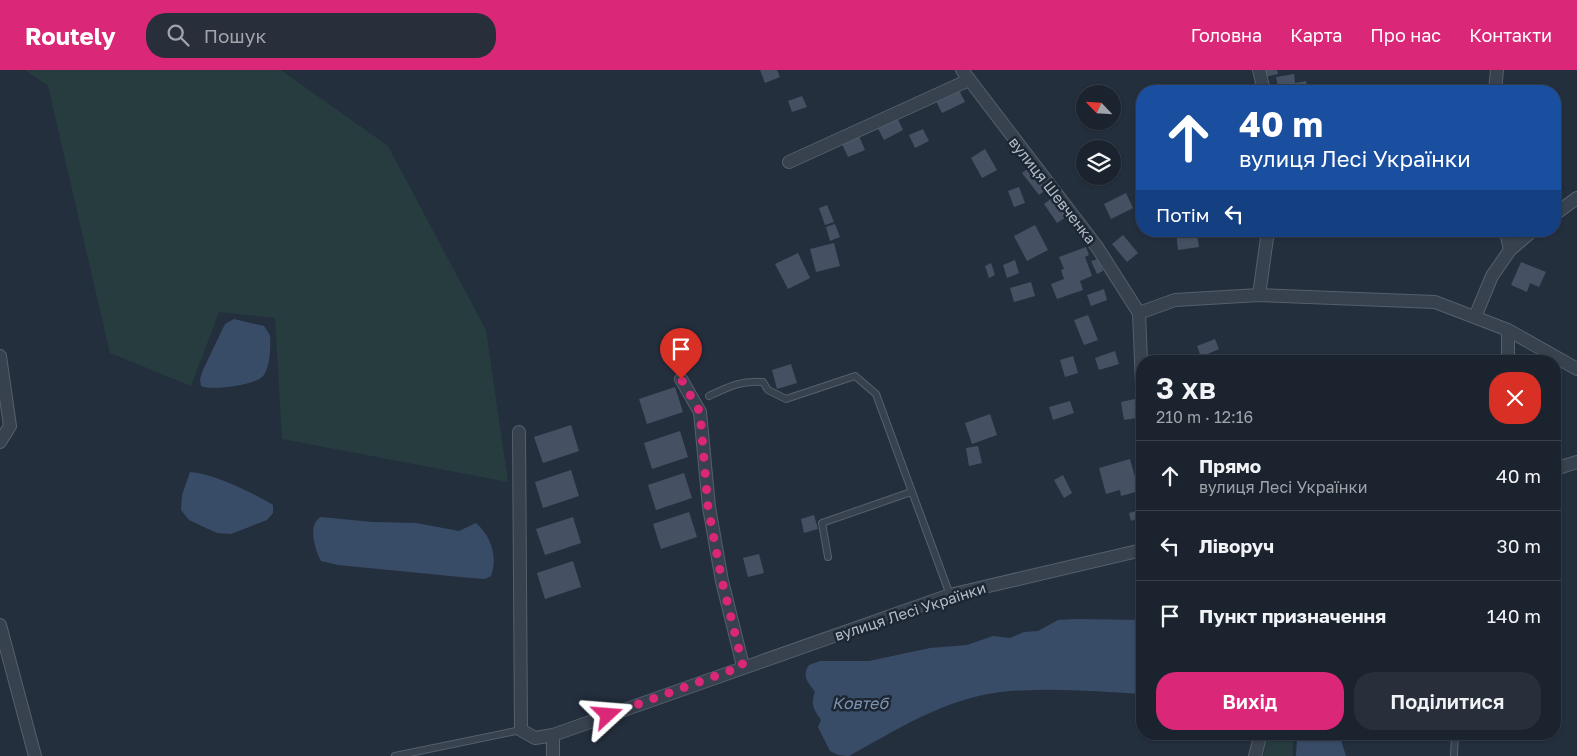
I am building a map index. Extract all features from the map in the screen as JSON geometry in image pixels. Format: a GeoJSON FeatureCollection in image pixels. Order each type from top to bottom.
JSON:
{"type":"FeatureCollection","features":[{"type":"Feature","properties":{"kind":"street"},"geometry":{"type":"LineString","coordinates":[[1259,70],[1263,85]]}},
{"type":"Feature","properties":{"kind":"street"},"geometry":{"type":"LineString","coordinates":[[1497,85],[1498,70]]}},
{"type":"Feature","properties":{"kind":"street"},"geometry":{"type":"LineString","coordinates":[[789,162],[965,75]]}},
{"type":"Feature","properties":{"kind":"street","name":"вулиця Шевченка"},"geometry":{"type":"LineString","coordinates":[[965,75],[1097,247],[1139,312]]}},
{"type":"Feature","properties":{"kind":"street"},"geometry":{"type":"LineString","coordinates":[[1561,210],[1577,198]]}},
{"type":"Feature","properties":{"kind":"street"},"geometry":{"type":"LineString","coordinates":[[1259,295],[1267,237]]}},
{"type":"Feature","properties":{"kind":"street"},"geometry":{"type":"LineString","coordinates":[[1507,237],[1510,250]]}},
{"type":"Feature","properties":{"kind":"street"},"geometry":{"type":"LineString","coordinates":[[1475,317],[1492,276],[1510,250],[1525,237]]}},
{"type":"Feature","properties":{"kind":"street"},"geometry":{"type":"LineString","coordinates":[[1141,355],[1139,312],[1176,300],[1259,295],[1435,302],[1508,330],[1552,355]]}},
{"type":"Feature","properties":{"kind":"street"},"geometry":{"type":"LineString","coordinates":[[1508,330],[1508,355]]}},
{"type":"Feature","properties":{"kind":"street"},"geometry":{"type":"LineString","coordinates":[[0,356],[10,426],[0,442]]}},
{"type":"Feature","properties":{"kind":"street"},"geometry":{"type":"LineString","coordinates":[[1561,360],[1577,369]]}},
{"type":"Feature","properties":{"kind":"street"},"geometry":{"type":"LineString","coordinates":[[681,379],[700,412],[708,507],[722,581],[743,666]]}},
{"type":"Feature","properties":{"kind":"street"},"geometry":{"type":"LineString","coordinates":[[519,432],[521,730]]}},
{"type":"Feature","properties":{"kind":"street"},"geometry":{"type":"LineString","coordinates":[[1561,467],[1577,462]]}},
{"type":"Feature","properties":{"kind":"street","name":"вулиця Лесі Українки"},"geometry":{"type":"LineString","coordinates":[[521,730],[535,738],[553,734],[682,690],[743,666],[950,596],[1136,551]]}},
{"type":"Feature","properties":{"kind":"street"},"geometry":{"type":"LineString","coordinates":[[0,626],[35,756]]}},
{"type":"Feature","properties":{"kind":"street"},"geometry":{"type":"LineString","coordinates":[[553,734],[553,756]]}},
{"type":"Feature","properties":{"kind":"street"},"geometry":{"type":"LineString","coordinates":[[1255,756],[1259,740]]}},
{"type":"Feature","properties":{"kind":"lane"},"geometry":{"type":"LineString","coordinates":[[709,396],[748,380],[762,382],[768,390],[786,400],[855,376],[876,394],[950,596]]}},
{"type":"Feature","properties":{"kind":"lane"},"geometry":{"type":"LineString","coordinates":[[828,557],[822,523],[911,492]]}},
{"type":"Feature","properties":{"kind":"lane"},"geometry":{"type":"LineString","coordinates":[[395,756],[521,730]]}},
{"type":"Feature","properties":{"kind":"lane"},"geometry":{"type":"LineString","coordinates":[[1454,756],[1455,740]]}},
{"type":"Feature","properties":{"kind":"green space"},"geometry":{"type":"Polygon","coordinates":[[[25,70],[281,70],[388,146],[486,330],[508,482],[282,439],[275,318],[219,312],[191,386],[110,353],[48,86],[25,70]]]}},
{"type":"Feature","properties":{"kind":"green space"},"geometry":{"type":"Polygon","coordinates":[[[1267,740],[1293,740],[1293,756],[1263,756],[1267,740]]]}},
{"type":"Feature","properties":{"kind":"water"},"geometry":{"type":"Polygon","coordinates":[[[234,319],[264,326],[269,334],[269,358],[265,374],[257,380],[242,385],[214,388],[201,386],[200,379],[203,370],[225,324],[234,319]]]}},
{"type":"Feature","properties":{"kind":"water"},"geometry":{"type":"Polygon","coordinates":[[[190,472],[210,476],[244,489],[273,505],[273,513],[267,520],[231,534],[217,533],[189,520],[181,510],[182,495],[190,472]]]}},
{"type":"Feature","properties":{"kind":"water"},"geometry":{"type":"Polygon","coordinates":[[[321,517],[372,522],[416,523],[459,531],[476,523],[486,534],[492,547],[494,562],[491,576],[485,579],[471,578],[338,565],[321,561],[316,550],[313,531],[314,525],[321,517]]]}},
{"type":"Feature","properties":{"kind":"water","name":"Ковтеб"},"geometry":{"type":"Polygon","coordinates":[[[1058,620],[1136,620],[1136,694],[1036,690],[981,695],[922,716],[849,756],[838,755],[830,751],[818,727],[821,720],[814,707],[815,692],[808,683],[806,676],[809,665],[820,661],[869,661],[930,648],[967,645],[993,636],[1010,638],[1024,632],[1038,631],[1058,620]]]}},
{"type":"Feature","properties":{"kind":"water"},"geometry":{"type":"Polygon","coordinates":[[[1297,740],[1341,740],[1346,756],[1296,756],[1297,740]]]}},
{"type":"Feature","properties":{"kind":"building"},"geometry":{"type":"Polygon","coordinates":[[[760,70],[777,70],[780,77],[765,83],[760,70]]]}},
{"type":"Feature","properties":{"kind":"building"},"geometry":{"type":"Polygon","coordinates":[[[1263,70],[1277,70],[1278,74],[1265,77],[1263,70]]]}},
{"type":"Feature","properties":{"kind":"building"},"geometry":{"type":"Polygon","coordinates":[[[1294,74],[1295,83],[1306,81],[1307,85],[1278,85],[1276,77],[1294,74]]]}},
{"type":"Feature","properties":{"kind":"building"},"geometry":{"type":"Polygon","coordinates":[[[958,88],[965,102],[942,113],[935,99],[958,88]]]}},
{"type":"Feature","properties":{"kind":"building"},"geometry":{"type":"Polygon","coordinates":[[[802,96],[807,107],[792,112],[788,101],[802,96]]]}},
{"type":"Feature","properties":{"kind":"building"},"geometry":{"type":"Polygon","coordinates":[[[896,115],[903,130],[884,140],[876,125],[896,115]]]}},
{"type":"Feature","properties":{"kind":"building"},"geometry":{"type":"Polygon","coordinates":[[[923,129],[929,141],[915,148],[909,135],[923,129]]]}},
{"type":"Feature","properties":{"kind":"building"},"geometry":{"type":"Polygon","coordinates":[[[859,136],[865,150],[848,157],[842,144],[859,136]]]}},
{"type":"Feature","properties":{"kind":"building"},"geometry":{"type":"Polygon","coordinates":[[[985,149],[997,170],[982,178],[971,158],[985,149]]]}},
{"type":"Feature","properties":{"kind":"building"},"geometry":{"type":"Polygon","coordinates":[[[1029,168],[1047,189],[1039,195],[1022,173],[1029,168]]]}},
{"type":"Feature","properties":{"kind":"building"},"geometry":{"type":"Polygon","coordinates":[[[1019,187],[1025,203],[1014,207],[1008,191],[1019,187]]]}},
{"type":"Feature","properties":{"kind":"building"},"geometry":{"type":"Polygon","coordinates":[[[1126,193],[1133,208],[1111,219],[1104,204],[1126,193]]]}},
{"type":"Feature","properties":{"kind":"building"},"geometry":{"type":"Polygon","coordinates":[[[1052,198],[1066,217],[1057,223],[1044,204],[1052,198]]]}},
{"type":"Feature","properties":{"kind":"building"},"geometry":{"type":"Polygon","coordinates":[[[827,205],[834,222],[825,225],[819,208],[827,205]]]}},
{"type":"Feature","properties":{"kind":"building"},"geometry":{"type":"Polygon","coordinates":[[[835,224],[840,237],[830,241],[826,227],[835,224]]]}},
{"type":"Feature","properties":{"kind":"building"},"geometry":{"type":"Polygon","coordinates":[[[1035,225],[1048,250],[1027,261],[1014,236],[1035,225]]]}},
{"type":"Feature","properties":{"kind":"building"},"geometry":{"type":"Polygon","coordinates":[[[1123,235],[1138,253],[1127,262],[1112,244],[1123,235]]]}},
{"type":"Feature","properties":{"kind":"building"},"geometry":{"type":"Polygon","coordinates":[[[1177,237],[1197,237],[1199,247],[1178,250],[1177,237]]]}},
{"type":"Feature","properties":{"kind":"building"},"geometry":{"type":"Polygon","coordinates":[[[834,243],[840,266],[816,272],[810,249],[834,243]]]}},
{"type":"Feature","properties":{"kind":"building"},"geometry":{"type":"Polygon","coordinates":[[[1086,247],[1089,255],[1085,257],[1092,276],[1080,281],[1083,290],[1057,299],[1051,284],[1064,279],[1061,270],[1064,269],[1059,257],[1086,247]]]}},
{"type":"Feature","properties":{"kind":"building"},"geometry":{"type":"Polygon","coordinates":[[[798,253],[810,278],[788,289],[775,264],[798,253]]]}},
{"type":"Feature","properties":{"kind":"building"},"geometry":{"type":"Polygon","coordinates":[[[1098,259],[1103,271],[1097,274],[1091,261],[1098,259]]]}},
{"type":"Feature","properties":{"kind":"building"},"geometry":{"type":"Polygon","coordinates":[[[1015,260],[1019,273],[1007,278],[1003,265],[1015,260]]]}},
{"type":"Feature","properties":{"kind":"building"},"geometry":{"type":"Polygon","coordinates":[[[1521,262],[1546,272],[1539,287],[1530,283],[1527,292],[1511,285],[1521,262]]]}},
{"type":"Feature","properties":{"kind":"building"},"geometry":{"type":"Polygon","coordinates":[[[991,263],[995,275],[989,278],[985,266],[991,263]]]}},
{"type":"Feature","properties":{"kind":"building"},"geometry":{"type":"Polygon","coordinates":[[[1031,282],[1035,296],[1014,302],[1010,288],[1031,282]]]}},
{"type":"Feature","properties":{"kind":"building"},"geometry":{"type":"Polygon","coordinates":[[[1104,289],[1107,300],[1091,306],[1087,295],[1104,289]]]}},
{"type":"Feature","properties":{"kind":"building"},"geometry":{"type":"Polygon","coordinates":[[[1088,315],[1098,340],[1084,345],[1074,320],[1088,315]]]}},
{"type":"Feature","properties":{"kind":"building"},"geometry":{"type":"Polygon","coordinates":[[[1215,339],[1219,349],[1206,355],[1200,355],[1197,346],[1215,339]]]}},
{"type":"Feature","properties":{"kind":"building"},"geometry":{"type":"Polygon","coordinates":[[[1115,351],[1119,364],[1099,370],[1095,358],[1115,351]]]}},
{"type":"Feature","properties":{"kind":"building"},"geometry":{"type":"Polygon","coordinates":[[[1073,356],[1078,373],[1065,377],[1060,360],[1073,356]]]}},
{"type":"Feature","properties":{"kind":"building"},"geometry":{"type":"Polygon","coordinates":[[[791,364],[797,383],[777,389],[772,370],[791,364]]]}},
{"type":"Feature","properties":{"kind":"building"},"geometry":{"type":"Polygon","coordinates":[[[675,387],[683,412],[647,424],[639,399],[675,387]]]}},
{"type":"Feature","properties":{"kind":"building"},"geometry":{"type":"Polygon","coordinates":[[[1135,399],[1136,418],[1124,420],[1121,402],[1135,399]]]}},
{"type":"Feature","properties":{"kind":"building"},"geometry":{"type":"Polygon","coordinates":[[[1070,401],[1074,413],[1053,420],[1049,407],[1070,401]]]}},
{"type":"Feature","properties":{"kind":"building"},"geometry":{"type":"Polygon","coordinates":[[[990,414],[997,435],[972,444],[965,423],[990,414]]]}},
{"type":"Feature","properties":{"kind":"building"},"geometry":{"type":"Polygon","coordinates":[[[571,425],[579,451],[543,463],[534,437],[571,425]]]}},
{"type":"Feature","properties":{"kind":"building"},"geometry":{"type":"Polygon","coordinates":[[[680,431],[688,457],[652,469],[644,443],[680,431]]]}},
{"type":"Feature","properties":{"kind":"building"},"geometry":{"type":"Polygon","coordinates":[[[978,446],[982,463],[969,466],[966,448],[978,446]]]}},
{"type":"Feature","properties":{"kind":"building"},"geometry":{"type":"Polygon","coordinates":[[[1130,459],[1136,480],[1136,492],[1121,496],[1120,490],[1106,494],[1099,468],[1130,459]]]}},
{"type":"Feature","properties":{"kind":"building"},"geometry":{"type":"Polygon","coordinates":[[[571,470],[579,496],[543,508],[535,482],[571,470]]]}},
{"type":"Feature","properties":{"kind":"building"},"geometry":{"type":"Polygon","coordinates":[[[684,473],[692,498],[656,510],[648,485],[684,473]]]}},
{"type":"Feature","properties":{"kind":"building"},"geometry":{"type":"Polygon","coordinates":[[[1063,475],[1072,493],[1064,498],[1054,480],[1063,475]]]}},
{"type":"Feature","properties":{"kind":"building"},"geometry":{"type":"Polygon","coordinates":[[[1136,511],[1136,519],[1131,521],[1129,513],[1136,511]]]}},
{"type":"Feature","properties":{"kind":"building"},"geometry":{"type":"Polygon","coordinates":[[[689,512],[697,537],[661,549],[653,524],[689,512]]]}},
{"type":"Feature","properties":{"kind":"building"},"geometry":{"type":"Polygon","coordinates":[[[814,515],[818,529],[804,533],[801,519],[814,515]]]}},
{"type":"Feature","properties":{"kind":"building"},"geometry":{"type":"Polygon","coordinates":[[[573,517],[581,543],[545,555],[536,529],[573,517]]]}},
{"type":"Feature","properties":{"kind":"building"},"geometry":{"type":"Polygon","coordinates":[[[759,554],[764,573],[748,577],[743,558],[759,554]]]}},
{"type":"Feature","properties":{"kind":"building"},"geometry":{"type":"Polygon","coordinates":[[[573,561],[581,587],[545,599],[537,573],[573,561]]]}},
{"type":"Feature","properties":{"kind":"route"},"geometry":{"type":"LineString","coordinates":[[608,715],[682,690],[743,666],[722,581],[708,507],[700,412],[681,379]]}}]}
